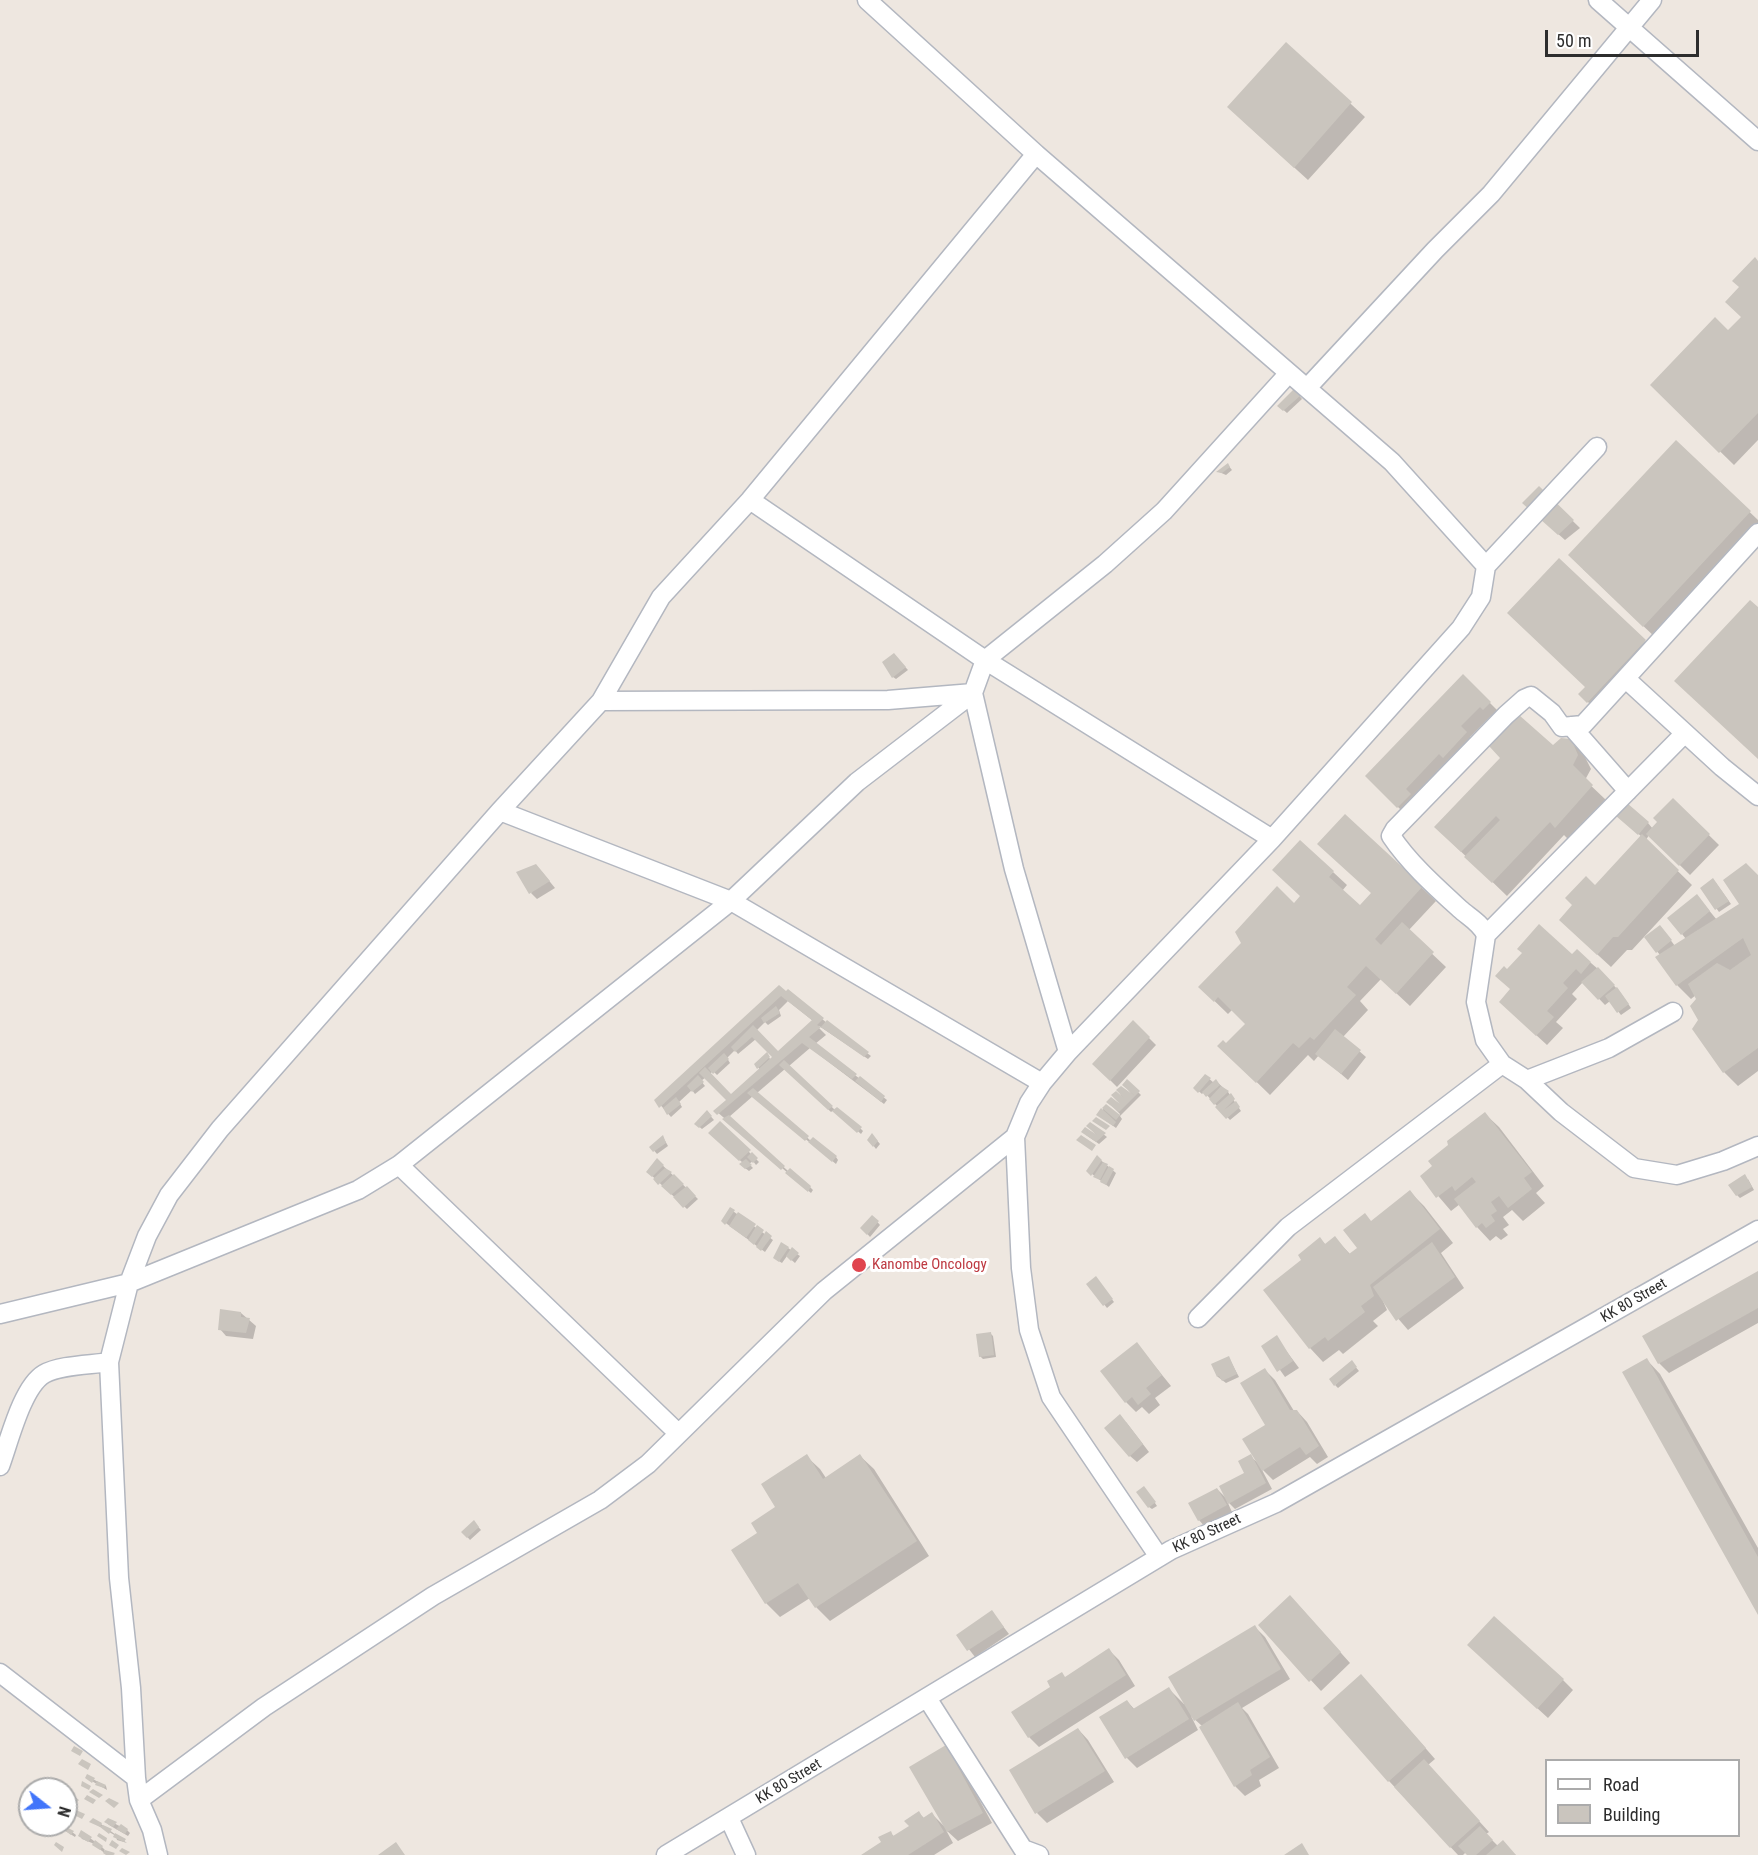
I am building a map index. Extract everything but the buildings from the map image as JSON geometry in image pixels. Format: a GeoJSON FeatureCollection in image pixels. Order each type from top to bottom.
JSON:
{"type":"FeatureCollection","features":[{"type":"Feature","properties":{"kind":"street"},"geometry":{"type":"LineString","coordinates":[[867,0],[1036,153],[1392,462],[1486,566]]}},
{"type":"Feature","properties":{"kind":"street"},"geometry":{"type":"LineString","coordinates":[[1598,0],[1758,141]]}},
{"type":"Feature","properties":{"kind":"street"},"geometry":{"type":"LineString","coordinates":[[1307,388],[1491,194],[1539,139],[1627,27],[1652,0]]}},
{"type":"Feature","properties":{"kind":"street"},"geometry":{"type":"LineString","coordinates":[[158,1855],[152,1830],[140,1800],[136,1778],[131,1688],[119,1578],[109,1362],[129,1283],[147,1236],[169,1195],[219,1129],[500,811],[601,701],[661,597],[750,500],[1036,153]]}},
{"type":"Feature","properties":{"kind":"street"},"geometry":{"type":"LineString","coordinates":[[0,1314],[129,1283],[358,1190],[399,1165],[731,902],[857,783],[973,693],[985,660],[1105,564],[1164,511],[1289,373]]}},
{"type":"Feature","properties":{"kind":"street"},"geometry":{"type":"LineString","coordinates":[[1159,1557],[1051,1397],[1029,1330],[1021,1268],[1015,1137],[1029,1103],[1042,1083],[1068,1052],[1272,839],[1461,628],[1481,597],[1486,566],[1597,447]]}},
{"type":"Feature","properties":{"kind":"street"},"geometry":{"type":"LineString","coordinates":[[750,500],[985,660],[1272,839]]}},
{"type":"Feature","properties":{"kind":"street"},"geometry":{"type":"LineString","coordinates":[[1758,533],[1583,725],[1562,726],[1552,713],[1531,696],[1524,699],[1407,816],[1391,836],[1400,849],[1461,909],[1483,927],[1486,935],[1476,1002],[1485,1040],[1502,1064],[1527,1080],[1561,1112],[1634,1168],[1677,1176],[1724,1161],[1758,1146]]}},
{"type":"Feature","properties":{"kind":"street"},"geometry":{"type":"LineString","coordinates":[[1626,679],[1722,767],[1758,796]]}},
{"type":"Feature","properties":{"kind":"street"},"geometry":{"type":"LineString","coordinates":[[601,701],[888,700],[973,693]]}},
{"type":"Feature","properties":{"kind":"street"},"geometry":{"type":"LineString","coordinates":[[973,693],[1014,869],[1068,1052]]}},
{"type":"Feature","properties":{"kind":"street"},"geometry":{"type":"LineString","coordinates":[[1571,726],[1628,791]]}},
{"type":"Feature","properties":{"kind":"street"},"geometry":{"type":"LineString","coordinates":[[1486,935],[1685,733]]}},
{"type":"Feature","properties":{"kind":"street"},"geometry":{"type":"LineString","coordinates":[[500,811],[731,902],[1042,1083]]}},
{"type":"Feature","properties":{"kind":"street"},"geometry":{"type":"LineString","coordinates":[[1527,1080],[1609,1048],[1673,1012]]}},
{"type":"Feature","properties":{"kind":"street"},"geometry":{"type":"LineString","coordinates":[[1198,1318],[1288,1227],[1502,1064]]}},
{"type":"Feature","properties":{"kind":"street"},"geometry":{"type":"LineString","coordinates":[[140,1800],[264,1707],[423,1603],[600,1500],[648,1464],[824,1291],[1015,1137]]}},
{"type":"Feature","properties":{"kind":"street"},"geometry":{"type":"LineString","coordinates":[[399,1165],[678,1433]]}},
{"type":"Feature","properties":{"kind":"street","name":"KK 80 Street"},"geometry":{"type":"LineString","coordinates":[[666,1855],[1171,1550],[1276,1503],[1758,1230]]}},
{"type":"Feature","properties":{"kind":"street"},"geometry":{"type":"LineString","coordinates":[[0,1466],[27,1393],[43,1375],[57,1370],[109,1362]]}},
{"type":"Feature","properties":{"kind":"street"},"geometry":{"type":"LineString","coordinates":[[1,1675],[136,1778]]}},
{"type":"Feature","properties":{"kind":"street"},"geometry":{"type":"LineString","coordinates":[[927,1698],[1023,1849],[1039,1855]]}},
{"type":"Feature","properties":{"kind":"street"},"geometry":{"type":"LineString","coordinates":[[729,1818],[746,1855]]}},
{"type":"Feature","properties":{"kind":"place","name":"Kanombe Oncology"},"geometry":{"type":"Point","coordinates":[859,1265]}}]}
